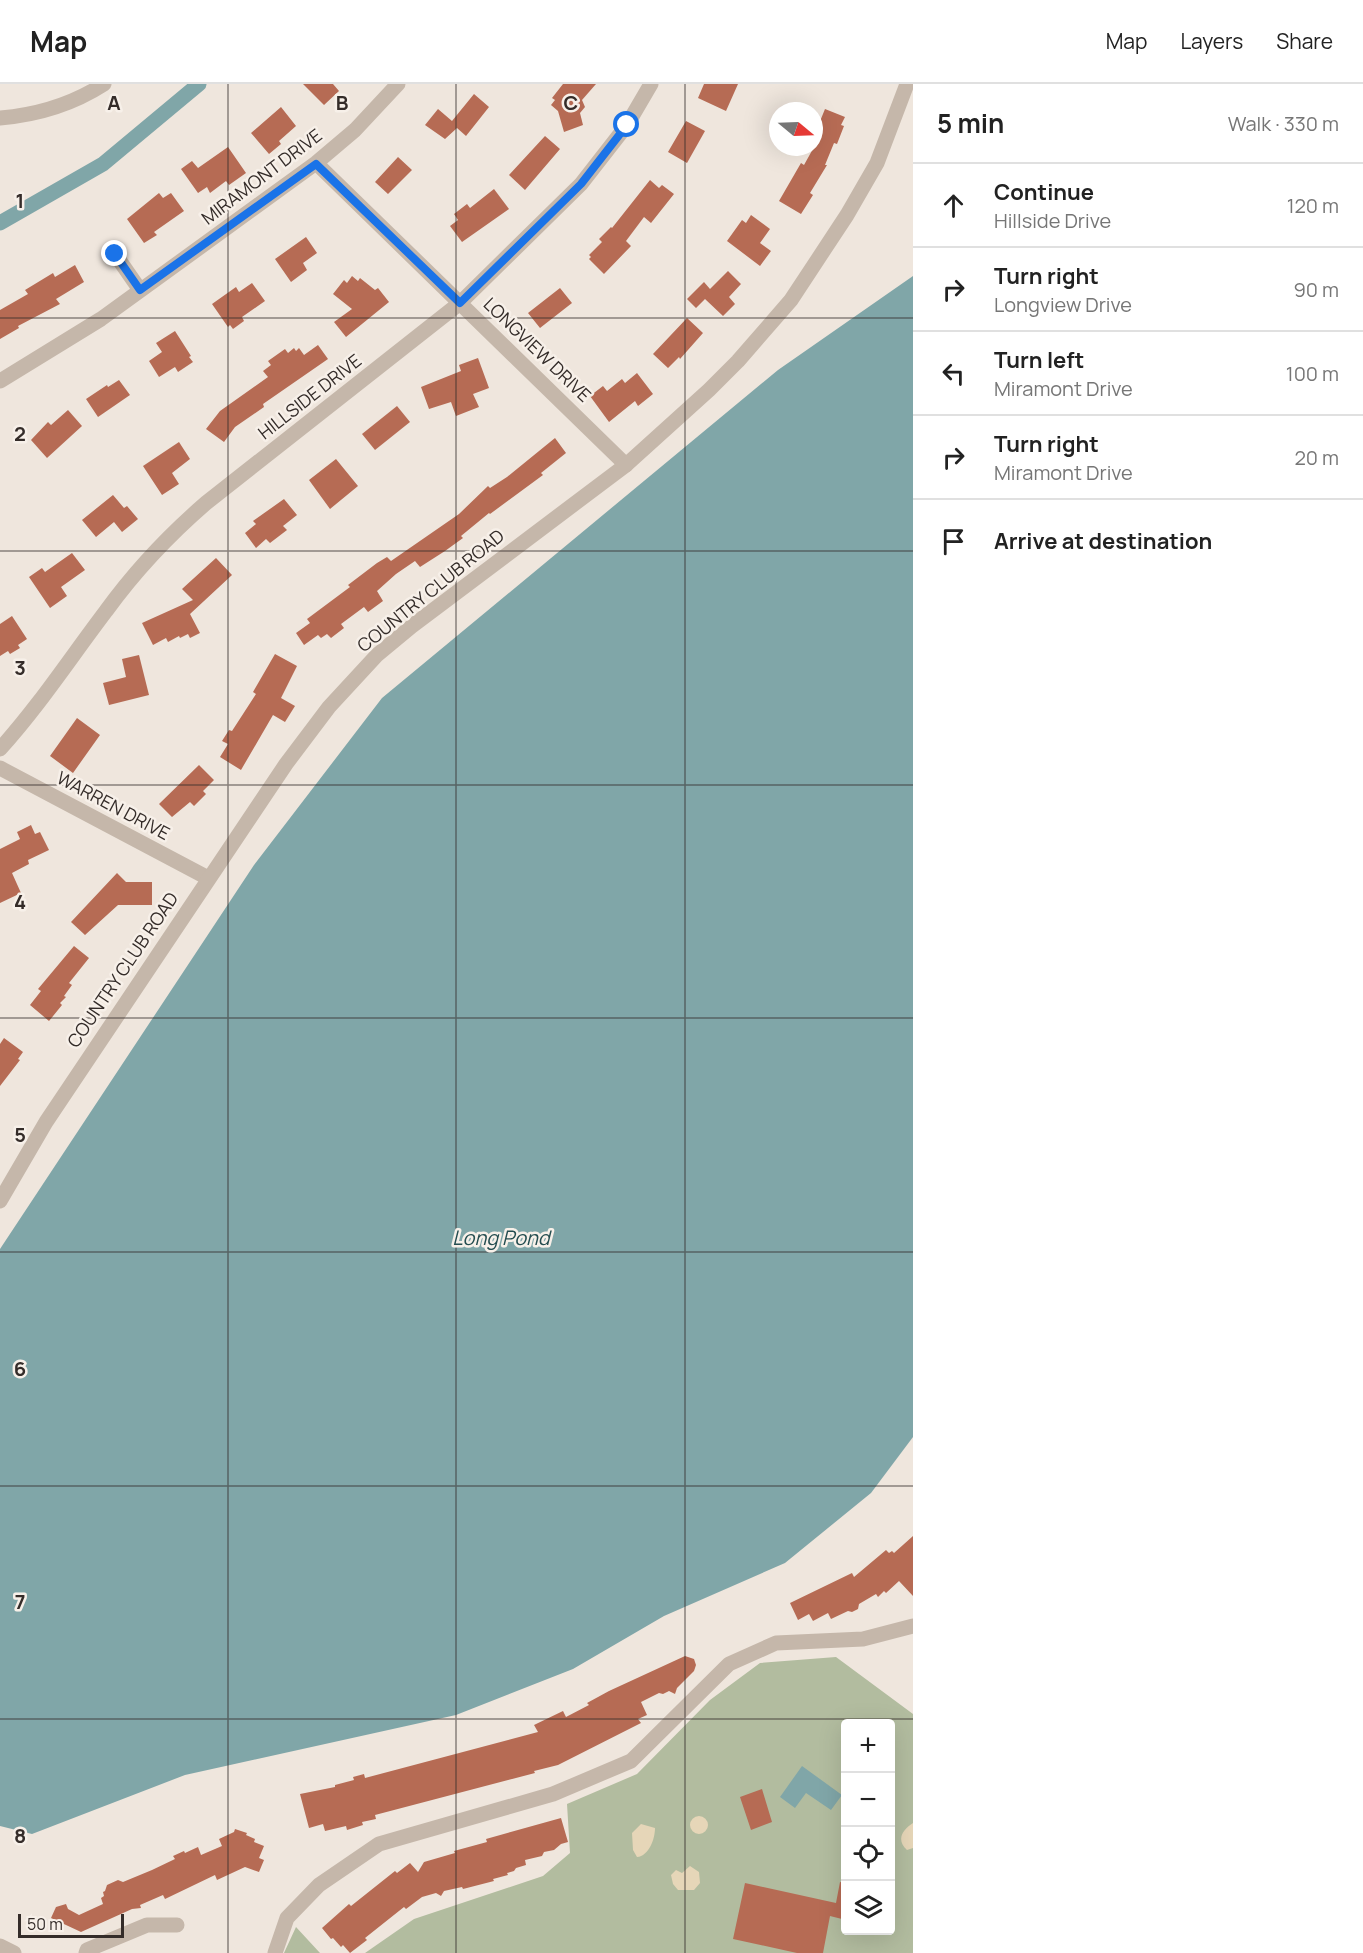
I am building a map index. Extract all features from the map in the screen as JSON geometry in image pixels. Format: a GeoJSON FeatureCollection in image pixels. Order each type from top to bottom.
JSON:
{"type":"FeatureCollection","features":[{"type":"Feature","properties":{"kind":"street"},"geometry":{"type":"LineString","coordinates":[[0,117],[44,110],[78,99],[104,84]]}},
{"type":"Feature","properties":{"kind":"street","name":"MIRAMONT DRIVE"},"geometry":{"type":"LineString","coordinates":[[0,381],[61,345],[316,164],[355,130],[398,84]]}},
{"type":"Feature","properties":{"kind":"street","name":"HILLSIDE DRIVE"},"geometry":{"type":"LineString","coordinates":[[0,749],[25,721],[107,610],[150,557],[180,526],[460,303],[581,184],[627,125],[651,84]]}},
{"type":"Feature","properties":{"kind":"street","name":"COUNTRY CLUB ROAD"},"geometry":{"type":"LineString","coordinates":[[0,1201],[46,1122],[208,878],[286,764],[323,715],[377,655],[412,626],[626,465],[738,361],[791,300],[847,215],[877,163],[907,84]]}},
{"type":"Feature","properties":{"kind":"street","name":"LONGVIEW DRIVE"},"geometry":{"type":"LineString","coordinates":[[316,164],[626,465]]}},
{"type":"Feature","properties":{"kind":"street"},"geometry":{"type":"LineString","coordinates":[[115,254],[140,290]]}},
{"type":"Feature","properties":{"kind":"street","name":"WARREN DRIVE"},"geometry":{"type":"LineString","coordinates":[[0,768],[208,878]]}},
{"type":"Feature","properties":{"kind":"street"},"geometry":{"type":"LineString","coordinates":[[275,1953],[287,1918],[319,1885],[379,1844],[553,1794],[631,1761],[729,1664],[776,1642],[863,1639],[913,1626]]}},
{"type":"Feature","properties":{"kind":"street"},"geometry":{"type":"LineString","coordinates":[[86,1953],[87,1950],[147,1925],[177,1925]]}},
{"type":"Feature","properties":{"kind":"street"},"geometry":{"type":"LineString","coordinates":[[0,1946],[14,1953]]}},
{"type":"Feature","properties":{"kind":"green space"},"geometry":{"type":"Polygon","coordinates":[[[836,1657],[913,1714],[913,1953],[365,1953],[414,1919],[543,1876],[570,1853],[567,1804],[637,1774],[710,1700],[760,1663],[836,1657]]]}},
{"type":"Feature","properties":{"kind":"green space"},"geometry":{"type":"Polygon","coordinates":[[[296,1927],[320,1953],[284,1953],[296,1927]]]}},
{"type":"Feature","properties":{"kind":"sand"},"geometry":{"type":"Polygon","coordinates":[[[699,1816],[705,1819],[708,1825],[705,1831],[699,1834],[693,1831],[690,1825],[693,1819],[699,1816]]]}},
{"type":"Feature","properties":{"kind":"sand"},"geometry":{"type":"Polygon","coordinates":[[[913,1823],[913,1848],[907,1850],[901,1839],[906,1829],[913,1823]]]}},
{"type":"Feature","properties":{"kind":"sand"},"geometry":{"type":"Polygon","coordinates":[[[641,1824],[655,1828],[655,1832],[648,1850],[637,1857],[633,1850],[632,1833],[641,1824]]]}},
{"type":"Feature","properties":{"kind":"sand"},"geometry":{"type":"Polygon","coordinates":[[[690,1866],[699,1872],[700,1883],[694,1890],[678,1890],[673,1884],[671,1875],[676,1870],[682,1873],[690,1866]]]}},
{"type":"Feature","properties":{"kind":"water","name":"Long Pond"},"geometry":{"type":"Polygon","coordinates":[[[913,276],[913,1437],[871,1493],[785,1563],[664,1616],[573,1669],[456,1715],[185,1775],[32,1834],[0,1826],[0,1249],[254,865],[382,698],[778,370],[913,276]]]}},
{"type":"Feature","properties":{"kind":"water"},"geometry":{"type":"Polygon","coordinates":[[[802,1766],[841,1794],[831,1810],[806,1793],[795,1808],[780,1797],[802,1766]]]}},
{"type":"Feature","properties":{"kind":"building"},"geometry":{"type":"Polygon","coordinates":[[[303,84],[333,84],[339,91],[324,105],[303,84]]]}},
{"type":"Feature","properties":{"kind":"building"},"geometry":{"type":"Polygon","coordinates":[[[563,84],[596,84],[582,100],[585,107],[580,113],[583,125],[564,132],[558,111],[551,105],[555,100],[552,98],[563,84]]]}},
{"type":"Feature","properties":{"kind":"building"},"geometry":{"type":"Polygon","coordinates":[[[704,84],[738,84],[726,111],[698,98],[704,84]]]}},
{"type":"Feature","properties":{"kind":"building"},"geometry":{"type":"Polygon","coordinates":[[[474,94],[489,107],[466,136],[457,128],[445,139],[425,125],[438,109],[452,121],[474,94]]]}},
{"type":"Feature","properties":{"kind":"building"},"geometry":{"type":"Polygon","coordinates":[[[281,107],[296,126],[279,141],[281,144],[269,154],[251,133],[281,107]]]}},
{"type":"Feature","properties":{"kind":"building"},"geometry":{"type":"Polygon","coordinates":[[[825,109],[845,117],[841,125],[844,126],[837,144],[834,143],[825,165],[827,165],[810,193],[813,195],[801,214],[779,201],[801,163],[804,165],[809,156],[823,156],[825,109]]]}},
{"type":"Feature","properties":{"kind":"building"},"geometry":{"type":"Polygon","coordinates":[[[686,121],[705,131],[687,163],[668,152],[686,121]]]}},
{"type":"Feature","properties":{"kind":"building"},"geometry":{"type":"Polygon","coordinates":[[[545,136],[560,149],[525,190],[509,175],[545,136]]]}},
{"type":"Feature","properties":{"kind":"building"},"geometry":{"type":"Polygon","coordinates":[[[228,147],[246,173],[229,185],[226,181],[210,193],[207,187],[198,193],[181,169],[192,161],[198,168],[228,147]]]}},
{"type":"Feature","properties":{"kind":"building"},"geometry":{"type":"Polygon","coordinates":[[[398,157],[412,170],[388,194],[375,182],[398,157]]]}},
{"type":"Feature","properties":{"kind":"building"},"geometry":{"type":"Polygon","coordinates":[[[650,180],[659,188],[662,185],[674,194],[651,223],[644,217],[626,241],[631,246],[604,274],[589,259],[591,257],[589,255],[602,242],[599,239],[612,228],[650,180]]]}},
{"type":"Feature","properties":{"kind":"building"},"geometry":{"type":"Polygon","coordinates":[[[494,189],[509,209],[462,242],[450,226],[458,220],[454,214],[467,204],[470,208],[494,189]]]}},
{"type":"Feature","properties":{"kind":"building"},"geometry":{"type":"Polygon","coordinates":[[[159,193],[163,198],[171,193],[184,211],[154,232],[157,235],[144,243],[127,219],[159,193]]]}},
{"type":"Feature","properties":{"kind":"building"},"geometry":{"type":"Polygon","coordinates":[[[751,215],[770,229],[760,243],[771,251],[760,266],[727,241],[742,220],[746,223],[751,215]]]}},
{"type":"Feature","properties":{"kind":"building"},"geometry":{"type":"Polygon","coordinates":[[[306,237],[317,253],[303,263],[307,270],[291,282],[275,259],[306,237]]]}},
{"type":"Feature","properties":{"kind":"building"},"geometry":{"type":"Polygon","coordinates":[[[75,265],[84,282],[56,299],[60,304],[18,326],[19,328],[0,339],[0,310],[28,294],[25,290],[53,273],[55,277],[75,265]]]}},
{"type":"Feature","properties":{"kind":"building"},"geometry":{"type":"Polygon","coordinates":[[[728,271],[741,284],[729,297],[735,304],[723,316],[705,299],[696,308],[687,299],[704,282],[710,289],[728,271]]]}},
{"type":"Feature","properties":{"kind":"building"},"geometry":{"type":"Polygon","coordinates":[[[352,276],[358,281],[360,278],[375,290],[378,288],[389,302],[346,337],[334,322],[352,309],[333,294],[344,280],[347,283],[352,276]]]}},
{"type":"Feature","properties":{"kind":"building"},"geometry":{"type":"Polygon","coordinates":[[[252,283],[265,301],[242,317],[244,321],[233,329],[230,325],[228,327],[212,304],[236,287],[239,292],[252,283]]]}},
{"type":"Feature","properties":{"kind":"building"},"geometry":{"type":"Polygon","coordinates":[[[560,288],[572,303],[540,328],[528,313],[560,288]]]}},
{"type":"Feature","properties":{"kind":"building"},"geometry":{"type":"Polygon","coordinates":[[[687,318],[703,333],[680,359],[679,357],[668,368],[653,354],[687,318]]]}},
{"type":"Feature","properties":{"kind":"building"},"geometry":{"type":"Polygon","coordinates":[[[175,331],[193,362],[178,372],[175,367],[159,377],[149,361],[162,352],[156,343],[175,331]]]}},
{"type":"Feature","properties":{"kind":"building"},"geometry":{"type":"Polygon","coordinates":[[[318,345],[328,359],[263,404],[264,407],[235,427],[224,442],[206,429],[220,411],[268,377],[263,371],[271,365],[268,361],[285,349],[288,353],[294,348],[296,351],[299,348],[304,355],[318,345]]]}},
{"type":"Feature","properties":{"kind":"building"},"geometry":{"type":"Polygon","coordinates":[[[478,358],[489,388],[473,394],[479,407],[456,416],[451,402],[429,409],[421,387],[461,371],[459,365],[478,358]]]}},
{"type":"Feature","properties":{"kind":"building"},"geometry":{"type":"Polygon","coordinates":[[[637,373],[653,394],[638,406],[635,401],[609,422],[590,396],[603,386],[607,391],[622,379],[625,383],[637,373]]]}},
{"type":"Feature","properties":{"kind":"building"},"geometry":{"type":"Polygon","coordinates":[[[119,380],[130,395],[98,417],[86,399],[119,380]]]}},
{"type":"Feature","properties":{"kind":"building"},"geometry":{"type":"Polygon","coordinates":[[[397,406],[410,422],[375,450],[362,434],[397,406]]]}},
{"type":"Feature","properties":{"kind":"building"},"geometry":{"type":"Polygon","coordinates":[[[68,410],[82,426],[47,458],[31,440],[48,422],[51,425],[68,410]]]}},
{"type":"Feature","properties":{"kind":"building"},"geometry":{"type":"Polygon","coordinates":[[[555,438],[566,453],[541,473],[543,475],[489,513],[461,536],[463,538],[445,551],[420,567],[415,561],[396,574],[377,591],[383,601],[368,612],[364,607],[341,624],[344,628],[331,638],[327,634],[321,638],[318,635],[304,645],[296,633],[310,623],[307,619],[350,587],[348,585],[387,557],[391,561],[459,514],[488,486],[490,488],[507,477],[555,438]]]}},
{"type":"Feature","properties":{"kind":"building"},"geometry":{"type":"Polygon","coordinates":[[[179,442],[190,459],[172,473],[179,484],[162,495],[143,466],[179,442]]]}},
{"type":"Feature","properties":{"kind":"building"},"geometry":{"type":"Polygon","coordinates":[[[336,459],[358,486],[330,509],[309,480],[336,459]]]}},
{"type":"Feature","properties":{"kind":"building"},"geometry":{"type":"Polygon","coordinates":[[[113,495],[138,519],[122,532],[114,522],[96,537],[82,520],[113,495]]]}},
{"type":"Feature","properties":{"kind":"building"},"geometry":{"type":"Polygon","coordinates":[[[284,499],[297,515],[283,526],[287,530],[270,543],[266,539],[256,548],[245,533],[256,524],[253,521],[284,499]]]}},
{"type":"Feature","properties":{"kind":"building"},"geometry":{"type":"Polygon","coordinates":[[[72,553],[85,570],[61,587],[67,596],[50,608],[29,577],[42,568],[45,572],[72,553]]]}},
{"type":"Feature","properties":{"kind":"building"},"geometry":{"type":"Polygon","coordinates":[[[216,558],[232,575],[190,614],[200,633],[190,638],[188,634],[180,638],[179,636],[168,642],[166,638],[153,645],[142,623],[193,600],[182,589],[216,558]]]}},
{"type":"Feature","properties":{"kind":"building"},"geometry":{"type":"Polygon","coordinates":[[[12,616],[27,639],[18,645],[20,648],[10,654],[8,651],[0,656],[0,624],[12,616]]]}},
{"type":"Feature","properties":{"kind":"building"},"geometry":{"type":"Polygon","coordinates":[[[275,654],[297,666],[281,698],[295,706],[285,722],[273,715],[241,770],[220,757],[228,744],[222,741],[229,730],[232,731],[256,694],[253,692],[275,654]]]}},
{"type":"Feature","properties":{"kind":"building"},"geometry":{"type":"Polygon","coordinates":[[[139,655],[149,695],[109,705],[103,683],[126,677],[122,659],[139,655]]]}},
{"type":"Feature","properties":{"kind":"building"},"geometry":{"type":"Polygon","coordinates":[[[77,718],[100,735],[73,773],[50,756],[77,718]]]}},
{"type":"Feature","properties":{"kind":"building"},"geometry":{"type":"Polygon","coordinates":[[[199,765],[214,780],[203,791],[206,794],[194,806],[190,802],[172,817],[159,804],[199,765]]]}},
{"type":"Feature","properties":{"kind":"building"},"geometry":{"type":"Polygon","coordinates":[[[31,825],[35,834],[40,832],[49,850],[28,860],[29,864],[12,873],[21,893],[0,903],[0,849],[20,839],[17,832],[31,825]]]}},
{"type":"Feature","properties":{"kind":"building"},"geometry":{"type":"Polygon","coordinates":[[[117,873],[126,882],[152,882],[152,905],[118,905],[85,935],[71,922],[117,873]]]}},
{"type":"Feature","properties":{"kind":"building"},"geometry":{"type":"Polygon","coordinates":[[[74,946],[89,958],[69,983],[72,985],[60,1003],[62,1005],[49,1021],[30,1005],[41,991],[38,989],[74,946]]]}},
{"type":"Feature","properties":{"kind":"building"},"geometry":{"type":"Polygon","coordinates":[[[4,1038],[23,1052],[18,1059],[20,1060],[0,1086],[0,1044],[4,1038]]]}},
{"type":"Feature","properties":{"kind":"building"},"geometry":{"type":"Polygon","coordinates":[[[913,1536],[913,1596],[899,1581],[886,1593],[884,1591],[878,1597],[876,1594],[859,1604],[858,1609],[852,1612],[848,1611],[831,1619],[828,1613],[813,1621],[809,1614],[798,1620],[790,1603],[852,1573],[854,1577],[886,1550],[894,1553],[913,1536]]]}},
{"type":"Feature","properties":{"kind":"building"},"geometry":{"type":"Polygon","coordinates":[[[685,1656],[694,1659],[696,1665],[694,1671],[677,1688],[675,1694],[669,1691],[659,1693],[641,1702],[647,1715],[638,1719],[641,1723],[558,1765],[375,1815],[376,1819],[362,1822],[363,1825],[347,1830],[346,1826],[325,1831],[323,1824],[309,1828],[300,1794],[335,1787],[335,1785],[354,1780],[353,1777],[364,1774],[365,1778],[538,1732],[534,1725],[563,1711],[566,1717],[609,1691],[685,1656]]]}},
{"type":"Feature","properties":{"kind":"building"},"geometry":{"type":"Polygon","coordinates":[[[762,1789],[772,1822],[751,1830],[740,1797],[762,1789]]]}},
{"type":"Feature","properties":{"kind":"building"},"geometry":{"type":"Polygon","coordinates":[[[561,1818],[568,1842],[554,1850],[544,1852],[542,1856],[525,1860],[526,1865],[507,1873],[508,1875],[493,1879],[494,1881],[444,1891],[441,1896],[436,1893],[422,1897],[406,1909],[404,1907],[350,1953],[343,1945],[341,1947],[333,1938],[331,1939],[322,1928],[349,1904],[351,1906],[395,1871],[397,1873],[410,1863],[418,1872],[424,1862],[487,1842],[486,1839],[561,1818]]]}},
{"type":"Feature","properties":{"kind":"building"},"geometry":{"type":"Polygon","coordinates":[[[235,1829],[247,1833],[246,1835],[255,1839],[254,1842],[264,1846],[259,1858],[264,1860],[259,1872],[245,1867],[217,1880],[215,1875],[165,1899],[163,1895],[140,1905],[141,1908],[132,1909],[81,1932],[51,1918],[56,1907],[66,1904],[68,1909],[79,1915],[103,1904],[101,1898],[104,1896],[103,1892],[107,1885],[118,1880],[123,1882],[152,1870],[175,1859],[173,1856],[184,1851],[185,1853],[198,1847],[201,1855],[222,1846],[219,1839],[234,1832],[235,1829]]]}},
{"type":"Feature","properties":{"kind":"building"},"geometry":{"type":"Polygon","coordinates":[[[841,1882],[841,1919],[830,1916],[823,1953],[797,1953],[733,1939],[745,1883],[836,1903],[841,1882]]]}},
{"type":"Feature","properties":{"kind":"waterway"},"geometry":{"type":"LineString","coordinates":[[0,223],[103,164],[199,84]]}},
{"type":"Feature","properties":{"kind":"route"},"geometry":{"type":"LineString","coordinates":[[115,254],[140,290],[316,164],[460,303],[581,184],[627,125]]}}]}
